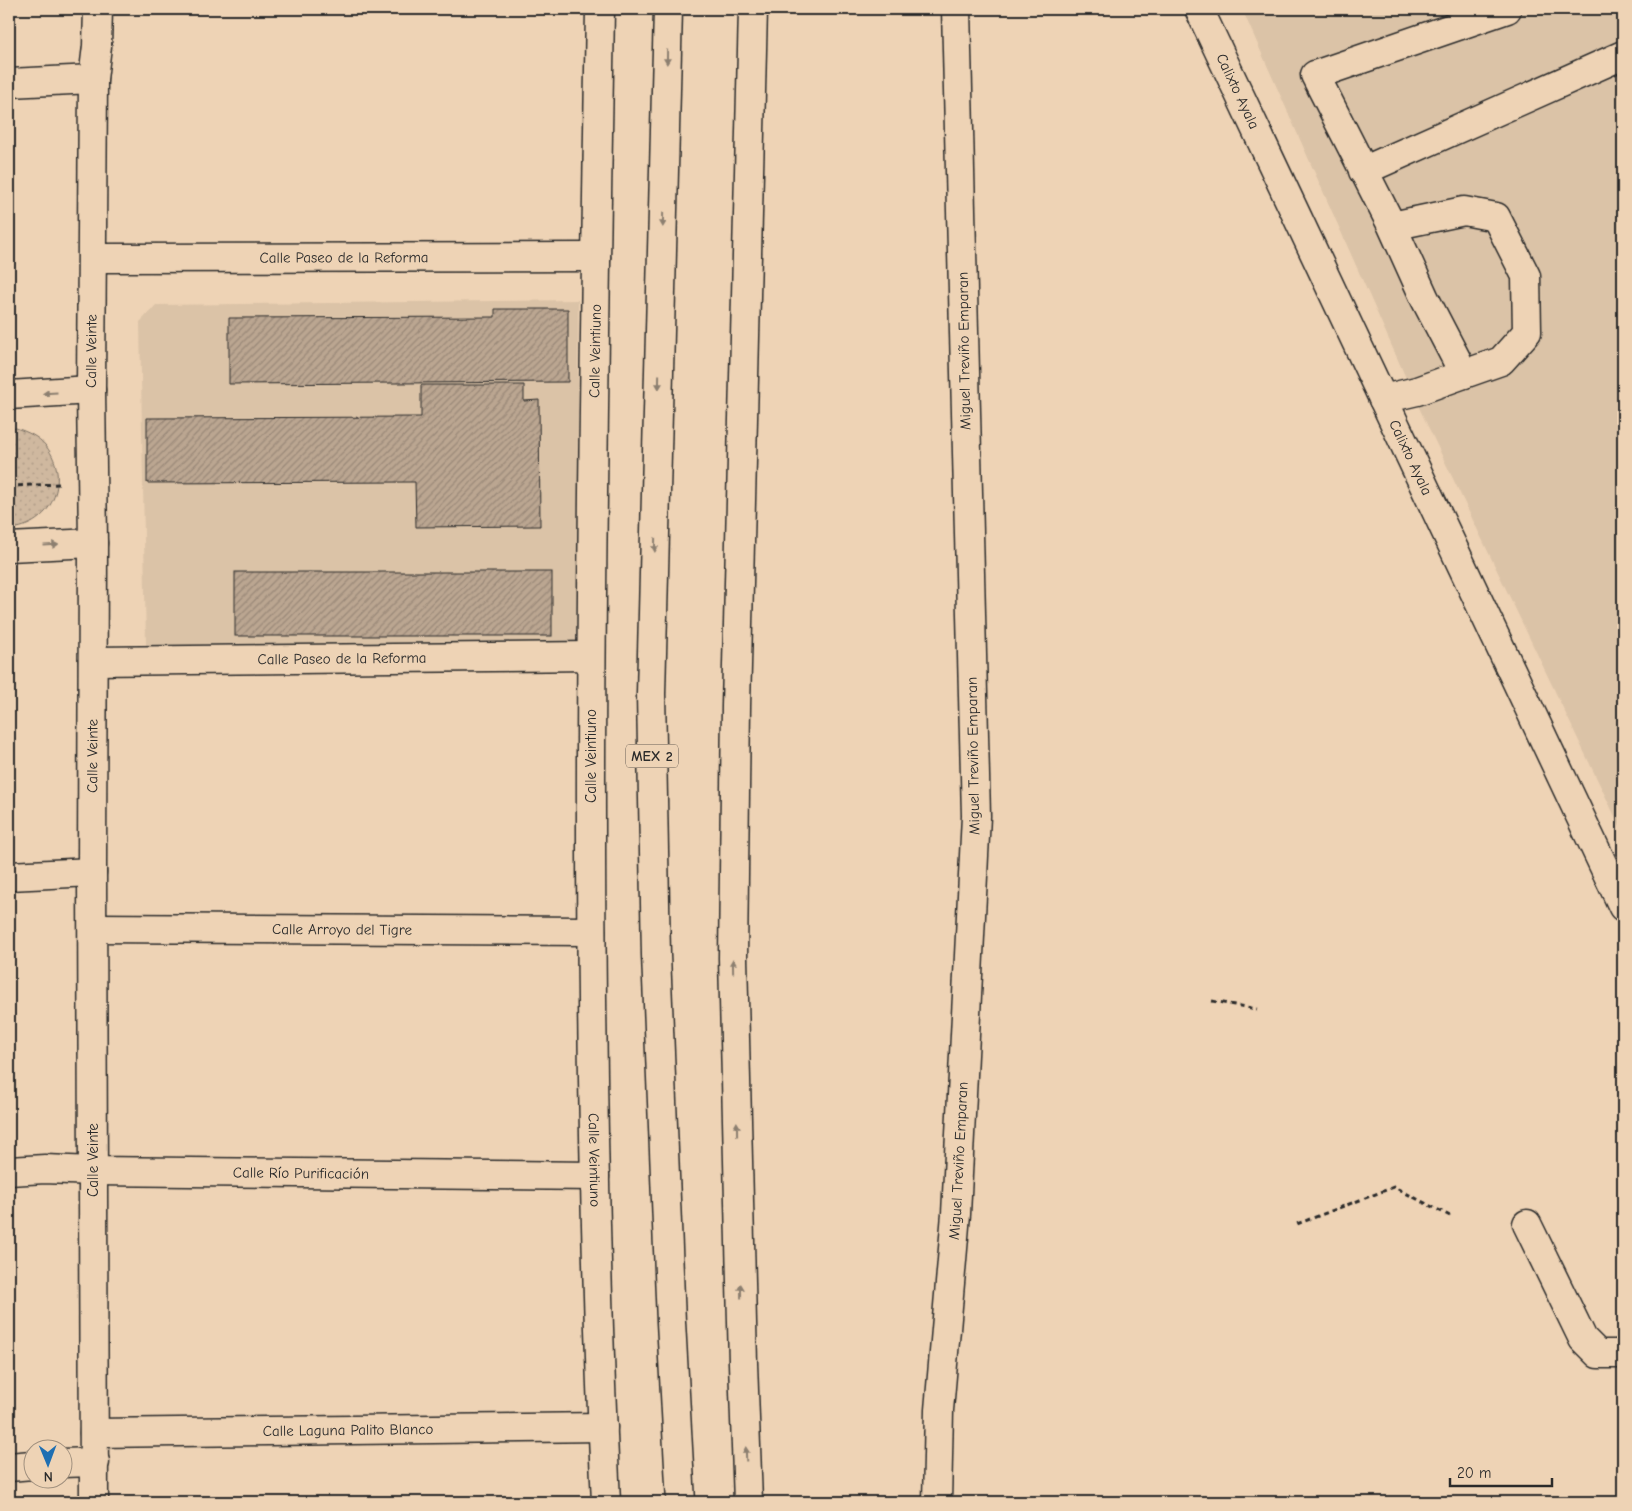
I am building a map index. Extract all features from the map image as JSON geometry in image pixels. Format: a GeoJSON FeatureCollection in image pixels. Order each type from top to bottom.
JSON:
{"type":"FeatureCollection","features":[{"type":"Feature","properties":{"kind":"main road","name":"Calle Veinte"},"geometry":{"type":"LineString","coordinates":[[94,1502],[93,543],[91,390],[93,258],[92,80],[97,46],[98,9]]}},
{"type":"Feature","properties":{"kind":"main road","name":"Calle Veintiuno"},"geometry":{"type":"LineString","coordinates":[[600,9],[591,656],[591,931],[595,1176],[606,1502]]}},
{"type":"Feature","properties":{"kind":"main road","name":"MEX 2"},"geometry":{"type":"LineString","coordinates":[[668,9],[651,694],[657,975],[670,1312],[681,1502]]}},
{"type":"Feature","properties":{"kind":"main road"},"geometry":{"type":"LineString","coordinates":[[748,1502],[733,958],[736,706],[753,9]]}},
{"type":"Feature","properties":{"kind":"main road","name":"Miguel Treviño Emparan"},"geometry":{"type":"LineString","coordinates":[[937,1502],[939,1410],[956,1214],[976,816],[956,9]]}},
{"type":"Feature","properties":{"kind":"main road","name":"Calixto Ayala"},"geometry":{"type":"LineString","coordinates":[[1199,9],[1623,906]]}},
{"type":"Feature","properties":{"kind":"main road"},"geometry":{"type":"LineString","coordinates":[[1464,374],[1425,299],[1392,226],[1315,75],[1507,9]]}},
{"type":"Feature","properties":{"kind":"main road"},"geometry":{"type":"LineString","coordinates":[[1363,171],[1623,55]]}},
{"type":"Feature","properties":{"kind":"main road"},"geometry":{"type":"LineString","coordinates":[[9,83],[92,80]]}},
{"type":"Feature","properties":{"kind":"main road"},"geometry":{"type":"LineString","coordinates":[[1383,399],[1417,391],[1501,361],[1527,332],[1526,276],[1496,217],[1464,210],[1392,226]]}},
{"type":"Feature","properties":{"kind":"main road","name":"Calle Paseo de la Reforma"},"geometry":{"type":"LineString","coordinates":[[93,258],[596,257]]}},
{"type":"Feature","properties":{"kind":"main road"},"geometry":{"type":"LineString","coordinates":[[9,395],[91,390]]}},
{"type":"Feature","properties":{"kind":"main road"},"geometry":{"type":"LineString","coordinates":[[9,547],[93,543]]}},
{"type":"Feature","properties":{"kind":"main road","name":"Calle Paseo de la Reforma"},"geometry":{"type":"LineString","coordinates":[[93,662],[591,656]]}},
{"type":"Feature","properties":{"kind":"main road"},"geometry":{"type":"LineString","coordinates":[[9,876],[92,872]]}},
{"type":"Feature","properties":{"kind":"main road","name":"Calle Arroyo del Tigre"},"geometry":{"type":"LineString","coordinates":[[93,928],[591,931]]}},
{"type":"Feature","properties":{"kind":"main road","name":"Calle Río Purificación"},"geometry":{"type":"LineString","coordinates":[[9,1171],[45,1169],[595,1176]]}},
{"type":"Feature","properties":{"kind":"main road"},"geometry":{"type":"LineString","coordinates":[[1527,1224],[1583,1339],[1598,1354],[1618,1354],[1623,1352]]}},
{"type":"Feature","properties":{"kind":"main road","name":"Calle Laguna Palito Blanco"},"geometry":{"type":"LineString","coordinates":[[94,1433],[602,1426]]}},
{"type":"Feature","properties":{"kind":"main road"},"geometry":{"type":"LineString","coordinates":[[72,1463],[94,1462]]}},
{"type":"Feature","properties":{"kind":"main road"},"geometry":{"type":"LineString","coordinates":[[9,1467],[22,1466]]}},
{"type":"Feature","properties":{"kind":"path"},"geometry":{"type":"LineString","coordinates":[[9,486],[92,483]]}},
{"type":"Feature","properties":{"kind":"path"},"geometry":{"type":"LineString","coordinates":[[1212,1001],[1257,1008]]}},
{"type":"Feature","properties":{"kind":"path"},"geometry":{"type":"LineString","coordinates":[[1297,1224],[1394,1187],[1450,1216]]}},
{"type":"Feature","properties":{"kind":"shaded area"},"geometry":{"type":"Polygon","coordinates":[[[1242,9],[1623,9],[1623,833],[1422,414],[1242,9]]]}},
{"type":"Feature","properties":{"kind":"shaded area"},"geometry":{"type":"Polygon","coordinates":[[[578,300],[578,642],[146,646],[140,322],[156,305],[578,300]]]}},
{"type":"Feature","properties":{"kind":"shaded area"},"geometry":{"type":"Polygon","coordinates":[[[16,428],[36,437],[46,446],[54,459],[57,487],[53,500],[46,511],[36,520],[24,526],[9,529],[9,429],[16,428]]]}},
{"type":"Feature","properties":{"kind":"building"},"geometry":{"type":"Polygon","coordinates":[[[495,309],[568,309],[568,382],[229,384],[229,318],[495,317],[495,309]]]}},
{"type":"Feature","properties":{"kind":"building"},"geometry":{"type":"Polygon","coordinates":[[[421,385],[524,385],[524,401],[539,400],[540,526],[416,527],[415,482],[147,483],[147,418],[421,417],[421,385]]]}},
{"type":"Feature","properties":{"kind":"building"},"geometry":{"type":"Polygon","coordinates":[[[235,572],[552,572],[552,636],[235,636],[235,572]]]}}]}
